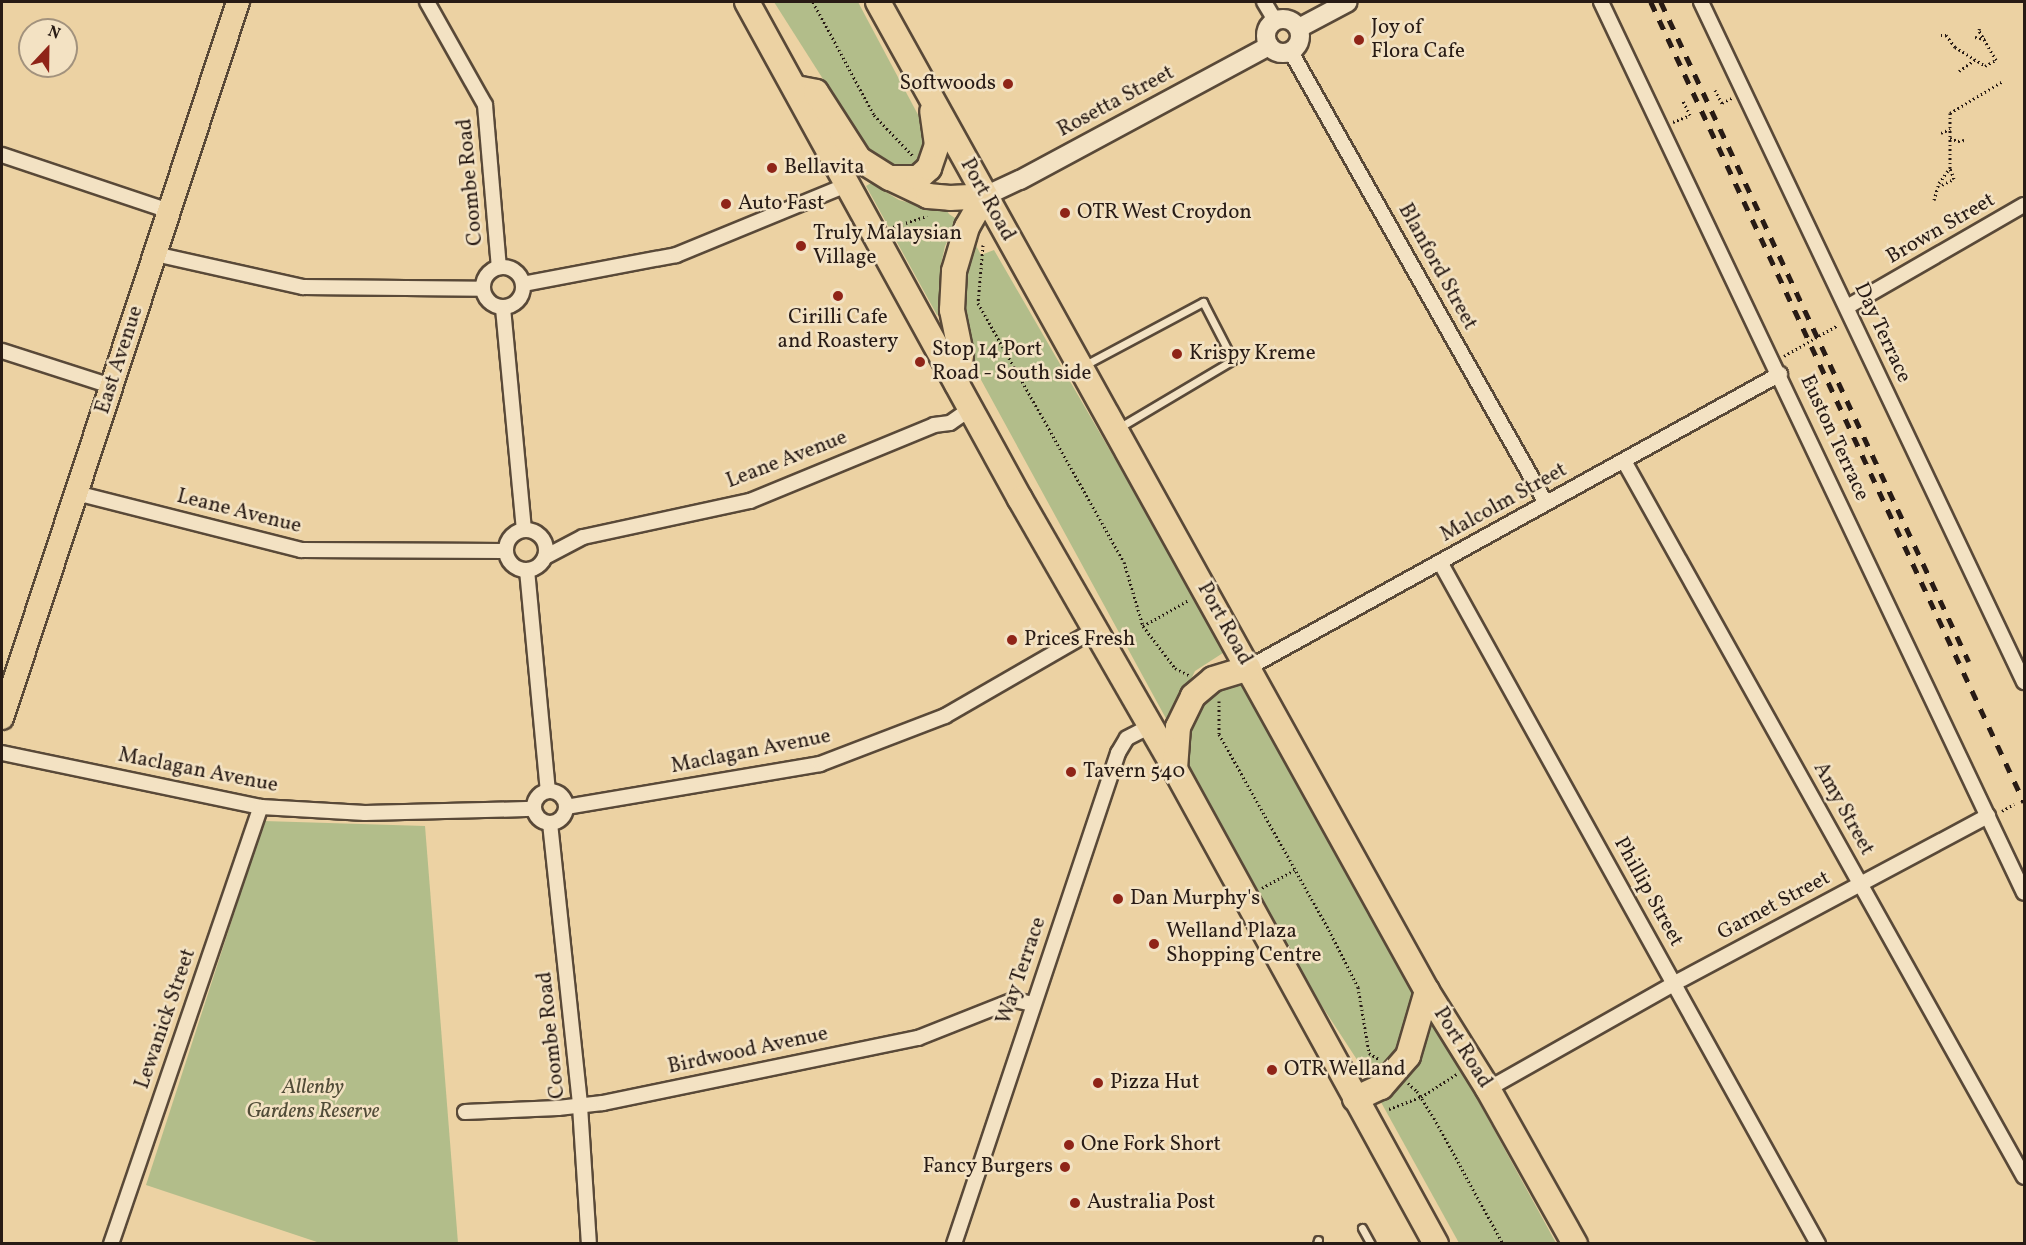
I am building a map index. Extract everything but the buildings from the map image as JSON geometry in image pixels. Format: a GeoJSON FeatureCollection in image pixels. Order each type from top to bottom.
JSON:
{"type":"FeatureCollection","features":[{"type":"Feature","properties":{"kind":"highway"},"geometry":{"type":"LineString","coordinates":[[747,2],[970,409],[1149,727],[1175,769],[1436,1244]]}},
{"type":"Feature","properties":{"kind":"highway","name":"Port Road"},"geometry":{"type":"LineString","coordinates":[[878,2],[1427,991],[1488,1089],[1575,1244]]}},
{"type":"Feature","properties":{"kind":"highway"},"geometry":{"type":"LineString","coordinates":[[796,88],[816,92],[859,159],[890,178],[928,195],[951,198],[985,196]]}},
{"type":"Feature","properties":{"kind":"highway"},"geometry":{"type":"LineString","coordinates":[[890,178],[918,178],[929,168],[937,145],[932,99]]}},
{"type":"Feature","properties":{"kind":"highway"},"geometry":{"type":"LineString","coordinates":[[957,384],[961,354],[952,310],[954,271],[967,227],[985,196]]}},
{"type":"Feature","properties":{"kind":"highway"},"geometry":{"type":"LineString","coordinates":[[1175,769],[1178,727],[1193,696],[1214,679],[1248,668]]}},
{"type":"Feature","properties":{"kind":"highway"},"geometry":{"type":"LineString","coordinates":[[1356,1099],[1381,1087],[1408,1056],[1427,991]]}},
{"type":"Feature","properties":{"kind":"main road","name":"East Avenue"},"geometry":{"type":"LineString","coordinates":[[2,718],[238,2]]}},
{"type":"Feature","properties":{"kind":"street","name":"Coombe Road"},"geometry":{"type":"LineString","coordinates":[[427,2],[485,105],[499,267]]}},
{"type":"Feature","properties":{"kind":"street"},"geometry":{"type":"LineString","coordinates":[[1264,2],[1275,20]]}},
{"type":"Feature","properties":{"kind":"street"},"geometry":{"type":"LineString","coordinates":[[1299,28],[1348,2]]}},
{"type":"Feature","properties":{"kind":"street","name":"Euston Terrace"},"geometry":{"type":"LineString","coordinates":[[1601,2],[1994,813],[2025,893]]}},
{"type":"Feature","properties":{"kind":"street","name":"Day Terrace"},"geometry":{"type":"LineString","coordinates":[[1701,2],[2025,682]]}},
{"type":"Feature","properties":{"kind":"street"},"geometry":{"type":"LineString","coordinates":[[1287,19],[1299,28],[1300,42],[1291,52],[1280,53],[1269,46],[1266,31],[1275,20],[1287,19]]}},
{"type":"Feature","properties":{"kind":"street","name":"Rosetta Street"},"geometry":{"type":"LineString","coordinates":[[985,196],[1020,180],[1269,46]]}},
{"type":"Feature","properties":{"kind":"street","name":"Blanford Street"},"geometry":{"type":"LineString","coordinates":[[1291,52],[1546,503]]}},
{"type":"Feature","properties":{"kind":"street"},"geometry":{"type":"LineString","coordinates":[[2,155],[169,211]]}},
{"type":"Feature","properties":{"kind":"street"},"geometry":{"type":"LineString","coordinates":[[523,284],[675,255],[847,185]]}},
{"type":"Feature","properties":{"kind":"street","name":"Brown Street"},"geometry":{"type":"LineString","coordinates":[[1849,313],[2025,205]]}},
{"type":"Feature","properties":{"kind":"street"},"geometry":{"type":"LineString","coordinates":[[155,254],[303,287],[482,289]]}},
{"type":"Feature","properties":{"kind":"street"},"geometry":{"type":"LineString","coordinates":[[499,267],[516,272],[523,284],[520,298],[514,304],[503,308],[488,302],[482,289],[488,273],[499,267]]}},
{"type":"Feature","properties":{"kind":"street"},"geometry":{"type":"LineString","coordinates":[[503,308],[524,529]]}},
{"type":"Feature","properties":{"kind":"street"},"geometry":{"type":"LineString","coordinates":[[2,351],[111,386]]}},
{"type":"Feature","properties":{"kind":"street","name":"Malcolm Street"},"geometry":{"type":"LineString","coordinates":[[1248,668],[1780,374]]}},
{"type":"Feature","properties":{"kind":"street","name":"Leane Avenue"},"geometry":{"type":"LineString","coordinates":[[545,557],[583,537],[750,501],[934,424],[950,423],[970,409]]}},
{"type":"Feature","properties":{"kind":"street","name":"Amy Street"},"geometry":{"type":"LineString","coordinates":[[1624,461],[2025,1177]]}},
{"type":"Feature","properties":{"kind":"street","name":"Leane Avenue"},"geometry":{"type":"LineString","coordinates":[[76,494],[302,550],[504,551]]}},
{"type":"Feature","properties":{"kind":"street"},"geometry":{"type":"LineString","coordinates":[[524,529],[532,530],[542,537],[546,548],[545,557],[534,568],[526,570],[510,563],[504,551],[511,536],[524,529]]}},
{"type":"Feature","properties":{"kind":"street","name":"Phillip Street"},"geometry":{"type":"LineString","coordinates":[[1440,562],[1818,1244]]}},
{"type":"Feature","properties":{"kind":"street"},"geometry":{"type":"LineString","coordinates":[[526,570],[548,791]]}},
{"type":"Feature","properties":{"kind":"street","name":"Maclagan Avenue"},"geometry":{"type":"LineString","coordinates":[[566,807],[820,764],[945,716],[1094,630]]}},
{"type":"Feature","properties":{"kind":"street","name":"Way Terrace"},"geometry":{"type":"LineString","coordinates":[[954,1244],[1118,753],[1127,738],[1149,727]]}},
{"type":"Feature","properties":{"kind":"street","name":"Maclagan Avenue"},"geometry":{"type":"LineString","coordinates":[[2,753],[261,807],[365,813],[534,809]]}},
{"type":"Feature","properties":{"kind":"street"},"geometry":{"type":"LineString","coordinates":[[548,791],[562,796],[566,807],[563,817],[550,823],[540,820],[534,809],[536,798],[548,791]]}},
{"type":"Feature","properties":{"kind":"street","name":"Lewanick Street"},"geometry":{"type":"LineString","coordinates":[[111,1244],[261,807]]}},
{"type":"Feature","properties":{"kind":"street","name":"Garnet Street"},"geometry":{"type":"LineString","coordinates":[[1488,1089],[1675,983],[1994,813]]}},
{"type":"Feature","properties":{"kind":"street","name":"Coombe Road"},"geometry":{"type":"LineString","coordinates":[[550,823],[580,1106],[589,1244]]}},
{"type":"Feature","properties":{"kind":"street","name":"Birdwood Avenue"},"geometry":{"type":"LineString","coordinates":[[465,1112],[580,1106],[918,1038],[1014,1000],[1033,1004]]}},
{"type":"Feature","properties":{"kind":"lane"},"geometry":{"type":"LineString","coordinates":[[1080,367],[1203,302],[1233,360],[1115,430]]}},
{"type":"Feature","properties":{"kind":"lane"},"geometry":{"type":"LineString","coordinates":[[1362,1228],[1371,1244]]}},
{"type":"Feature","properties":{"kind":"path"},"geometry":{"type":"LineString","coordinates":[[813,2],[874,115],[904,150],[922,163]]}},
{"type":"Feature","properties":{"kind":"path"},"geometry":{"type":"LineString","coordinates":[[1941,35],[1946,35],[1959,49],[1985,66],[1996,60],[1979,30],[1980,26]]}},
{"type":"Feature","properties":{"kind":"path"},"geometry":{"type":"LineString","coordinates":[[1975,37],[1986,39]]}},
{"type":"Feature","properties":{"kind":"path"},"geometry":{"type":"LineString","coordinates":[[1952,53],[1959,49]]}},
{"type":"Feature","properties":{"kind":"path"},"geometry":{"type":"LineString","coordinates":[[1959,71],[1976,60]]}},
{"type":"Feature","properties":{"kind":"path"},"geometry":{"type":"LineString","coordinates":[[1942,185],[1954,179],[1950,168],[1950,113],[2003,81]]}},
{"type":"Feature","properties":{"kind":"path"},"geometry":{"type":"LineString","coordinates":[[1715,90],[1722,103],[1744,92]]}},
{"type":"Feature","properties":{"kind":"path"},"geometry":{"type":"LineString","coordinates":[[1661,126],[1690,115],[1683,100]]}},
{"type":"Feature","properties":{"kind":"path"},"geometry":{"type":"LineString","coordinates":[[1941,133],[1950,129]]}},
{"type":"Feature","properties":{"kind":"path"},"geometry":{"type":"LineString","coordinates":[[1950,138],[1958,141],[1965,140]]}},
{"type":"Feature","properties":{"kind":"path"},"geometry":{"type":"LineString","coordinates":[[1934,200],[1940,183],[1950,168]]}},
{"type":"Feature","properties":{"kind":"path"},"geometry":{"type":"LineString","coordinates":[[890,229],[930,215]]}},
{"type":"Feature","properties":{"kind":"path"},"geometry":{"type":"LineString","coordinates":[[981,239],[984,247],[978,303],[1124,562],[1143,626],[1175,668],[1193,676]]}},
{"type":"Feature","properties":{"kind":"path"},"geometry":{"type":"LineString","coordinates":[[1774,361],[1849,313]]}},
{"type":"Feature","properties":{"kind":"path"},"geometry":{"type":"LineString","coordinates":[[1143,626],[1193,598]]}},
{"type":"Feature","properties":{"kind":"path"},"geometry":{"type":"LineString","coordinates":[[1215,694],[1219,699],[1219,734],[1329,930],[1358,987],[1369,1053],[1384,1063]]}},
{"type":"Feature","properties":{"kind":"path"},"geometry":{"type":"LineString","coordinates":[[1994,813],[2014,804]]}},
{"type":"Feature","properties":{"kind":"path"},"geometry":{"type":"LineString","coordinates":[[1259,890],[1294,870]]}},
{"type":"Feature","properties":{"kind":"path"},"geometry":{"type":"LineString","coordinates":[[1389,1109],[1421,1097],[1459,1073]]}},
{"type":"Feature","properties":{"kind":"path"},"geometry":{"type":"LineString","coordinates":[[1401,1076],[1421,1097],[1503,1244]]}},
{"type":"Feature","properties":{"kind":"green space"},"geometry":{"type":"Polygon","coordinates":[[[774,2],[858,2],[924,126],[927,146],[922,156],[911,167],[892,165],[870,153],[774,2]]]}},
{"type":"Feature","properties":{"kind":"green space"},"geometry":{"type":"Polygon","coordinates":[[[871,183],[899,200],[921,206],[944,206],[949,214],[958,220],[945,246],[940,269],[942,312],[937,315],[866,186],[871,183]]]}},
{"type":"Feature","properties":{"kind":"green space"},"geometry":{"type":"Polygon","coordinates":[[[969,232],[981,255],[994,250],[1226,651],[1195,671],[1169,724],[980,378],[964,339],[957,293],[969,232]]]}},
{"type":"Feature","properties":{"kind":"green space"},"geometry":{"type":"Polygon","coordinates":[[[1244,678],[1413,980],[1414,1004],[1397,1051],[1367,1075],[1318,1000],[1260,897],[1194,790],[1181,734],[1196,700],[1244,678]]]}},
{"type":"Feature","properties":{"kind":"green space","name":"Allenby Gardens Reserve"},"geometry":{"type":"Polygon","coordinates":[[[264,821],[425,826],[458,1243],[320,1243],[146,1185],[264,821]]]}},
{"type":"Feature","properties":{"kind":"green space"},"geometry":{"type":"Polygon","coordinates":[[[1430,1013],[1556,1243],[1459,1243],[1377,1095],[1430,1013]]]}},
{"type":"Feature","properties":{"kind":"railway"},"geometry":{"type":"LineString","coordinates":[[1651,2],[2024,802]]}},
{"type":"Feature","properties":{"kind":"railway"},"geometry":{"type":"LineString","coordinates":[[1661,2],[1969,662]]}},
{"type":"Feature","properties":{"kind":"place","name":"Joy of Flora Cafe"},"geometry":{"type":"Point","coordinates":[1359,40]}},
{"type":"Feature","properties":{"kind":"place","name":"Softwoods"},"geometry":{"type":"Point","coordinates":[1008,84]}},
{"type":"Feature","properties":{"kind":"place","name":"Bellavita"},"geometry":{"type":"Point","coordinates":[772,168]}},
{"type":"Feature","properties":{"kind":"place","name":"Auto Fast"},"geometry":{"type":"Point","coordinates":[726,204]}},
{"type":"Feature","properties":{"kind":"place","name":"OTR West Croydon"},"geometry":{"type":"Point","coordinates":[1065,213]}},
{"type":"Feature","properties":{"kind":"place","name":"Truly Malaysian Village"},"geometry":{"type":"Point","coordinates":[801,246]}},
{"type":"Feature","properties":{"kind":"place","name":"Cirilli Cafe and Roastery"},"geometry":{"type":"Point","coordinates":[838,296]}},
{"type":"Feature","properties":{"kind":"place","name":"Krispy Kreme"},"geometry":{"type":"Point","coordinates":[1177,354]}},
{"type":"Feature","properties":{"kind":"place","name":"Stop 14 Port Road - South side"},"geometry":{"type":"Point","coordinates":[920,362]}},
{"type":"Feature","properties":{"kind":"place","name":"Prices Fresh"},"geometry":{"type":"Point","coordinates":[1012,640]}},
{"type":"Feature","properties":{"kind":"place","name":"Tavern 540"},"geometry":{"type":"Point","coordinates":[1071,772]}},
{"type":"Feature","properties":{"kind":"place","name":"Dan Murphy's"},"geometry":{"type":"Point","coordinates":[1118,899]}},
{"type":"Feature","properties":{"kind":"place","name":"Welland Plaza Shopping Centre"},"geometry":{"type":"Point","coordinates":[1154,944]}},
{"type":"Feature","properties":{"kind":"place","name":"OTR Welland"},"geometry":{"type":"Point","coordinates":[1272,1070]}},
{"type":"Feature","properties":{"kind":"place","name":"Pizza Hut"},"geometry":{"type":"Point","coordinates":[1098,1083]}},
{"type":"Feature","properties":{"kind":"place","name":"One Fork Short"},"geometry":{"type":"Point","coordinates":[1069,1145]}},
{"type":"Feature","properties":{"kind":"place","name":"Fancy Burgers"},"geometry":{"type":"Point","coordinates":[1065,1167]}},
{"type":"Feature","properties":{"kind":"place","name":"Australia Post"},"geometry":{"type":"Point","coordinates":[1075,1203]}}]}
